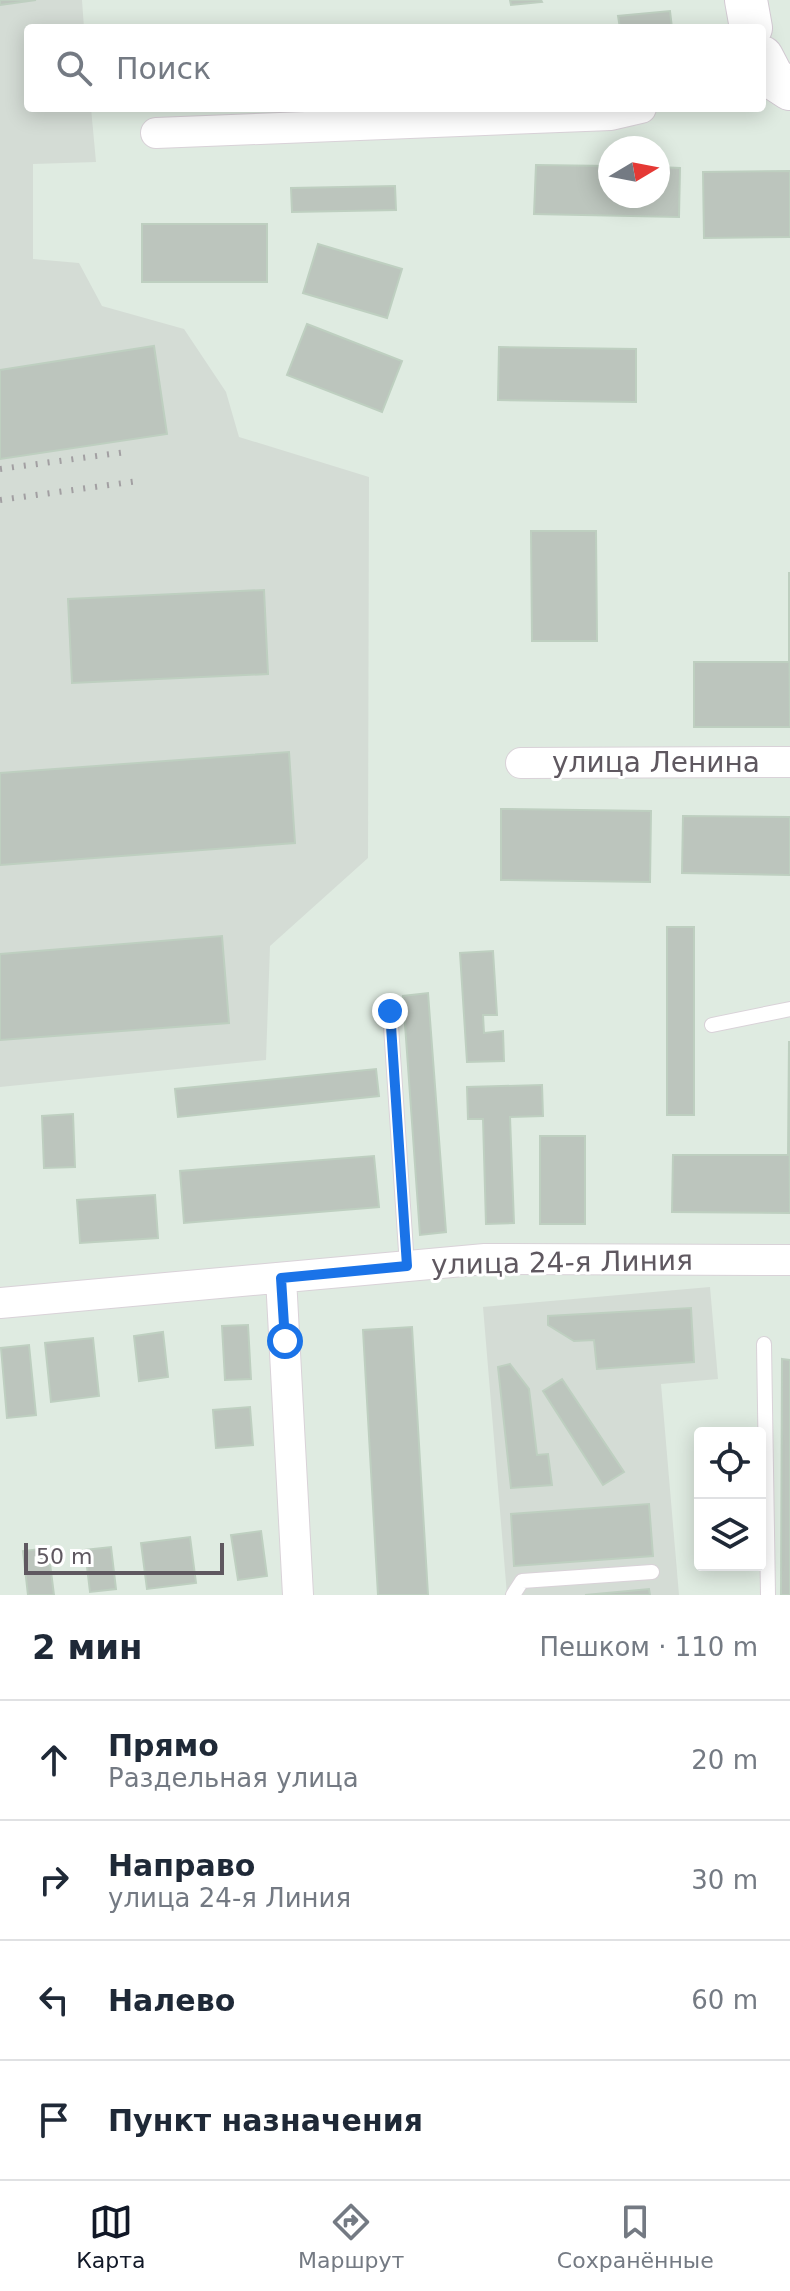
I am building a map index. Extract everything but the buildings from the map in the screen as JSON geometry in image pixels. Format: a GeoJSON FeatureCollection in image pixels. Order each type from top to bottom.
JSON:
{"type":"FeatureCollection","features":[{"type":"Feature","properties":{"kind":"main road"},"geometry":{"type":"LineString","coordinates":[[746,0],[750,24]]}},
{"type":"Feature","properties":{"kind":"street"},"geometry":{"type":"LineString","coordinates":[[156,133],[611,115],[624,112]]}},
{"type":"Feature","properties":{"kind":"street","name":"улица Ленина"},"geometry":{"type":"LineString","coordinates":[[521,763],[790,762]]}},
{"type":"Feature","properties":{"kind":"street","name":"улица 24-я Линия"},"geometry":{"type":"LineString","coordinates":[[0,1303],[485,1259],[790,1260]]}},
{"type":"Feature","properties":{"kind":"street"},"geometry":{"type":"LineString","coordinates":[[281,1278],[298,1595]]}},
{"type":"Feature","properties":{"kind":"lane"},"geometry":{"type":"LineString","coordinates":[[712,1025],[790,1009]]}},
{"type":"Feature","properties":{"kind":"lane"},"geometry":{"type":"LineString","coordinates":[[390,1011],[407,1266]]}},
{"type":"Feature","properties":{"kind":"lane"},"geometry":{"type":"LineString","coordinates":[[764,1344],[768,1595]]}},
{"type":"Feature","properties":{"kind":"lane"},"geometry":{"type":"LineString","coordinates":[[513,1595],[522,1581],[652,1572]]}},
{"type":"Feature","properties":{"kind":"shaded area"},"geometry":{"type":"Polygon","coordinates":[[[0,0],[82,0],[84,24],[24,24],[24,112],[91,112],[96,162],[33,164],[33,259],[79,263],[102,306],[184,329],[226,392],[239,437],[369,477],[368,858],[270,946],[266,1060],[0,1087],[0,0]]]}},
{"type":"Feature","properties":{"kind":"shaded area"},"geometry":{"type":"Polygon","coordinates":[[[710,1287],[718,1379],[661,1384],[679,1595],[507,1595],[483,1307],[710,1287]]]}},
{"type":"Feature","properties":{"kind":"railway"},"geometry":{"type":"LineString","coordinates":[[0,469],[126,452]]}},
{"type":"Feature","properties":{"kind":"railway"},"geometry":{"type":"LineString","coordinates":[[0,500],[138,481]]}},
{"type":"Feature","properties":{"kind":"route"},"geometry":{"type":"LineString","coordinates":[[285,1341],[281,1278],[407,1266],[390,1011]]}}]}
